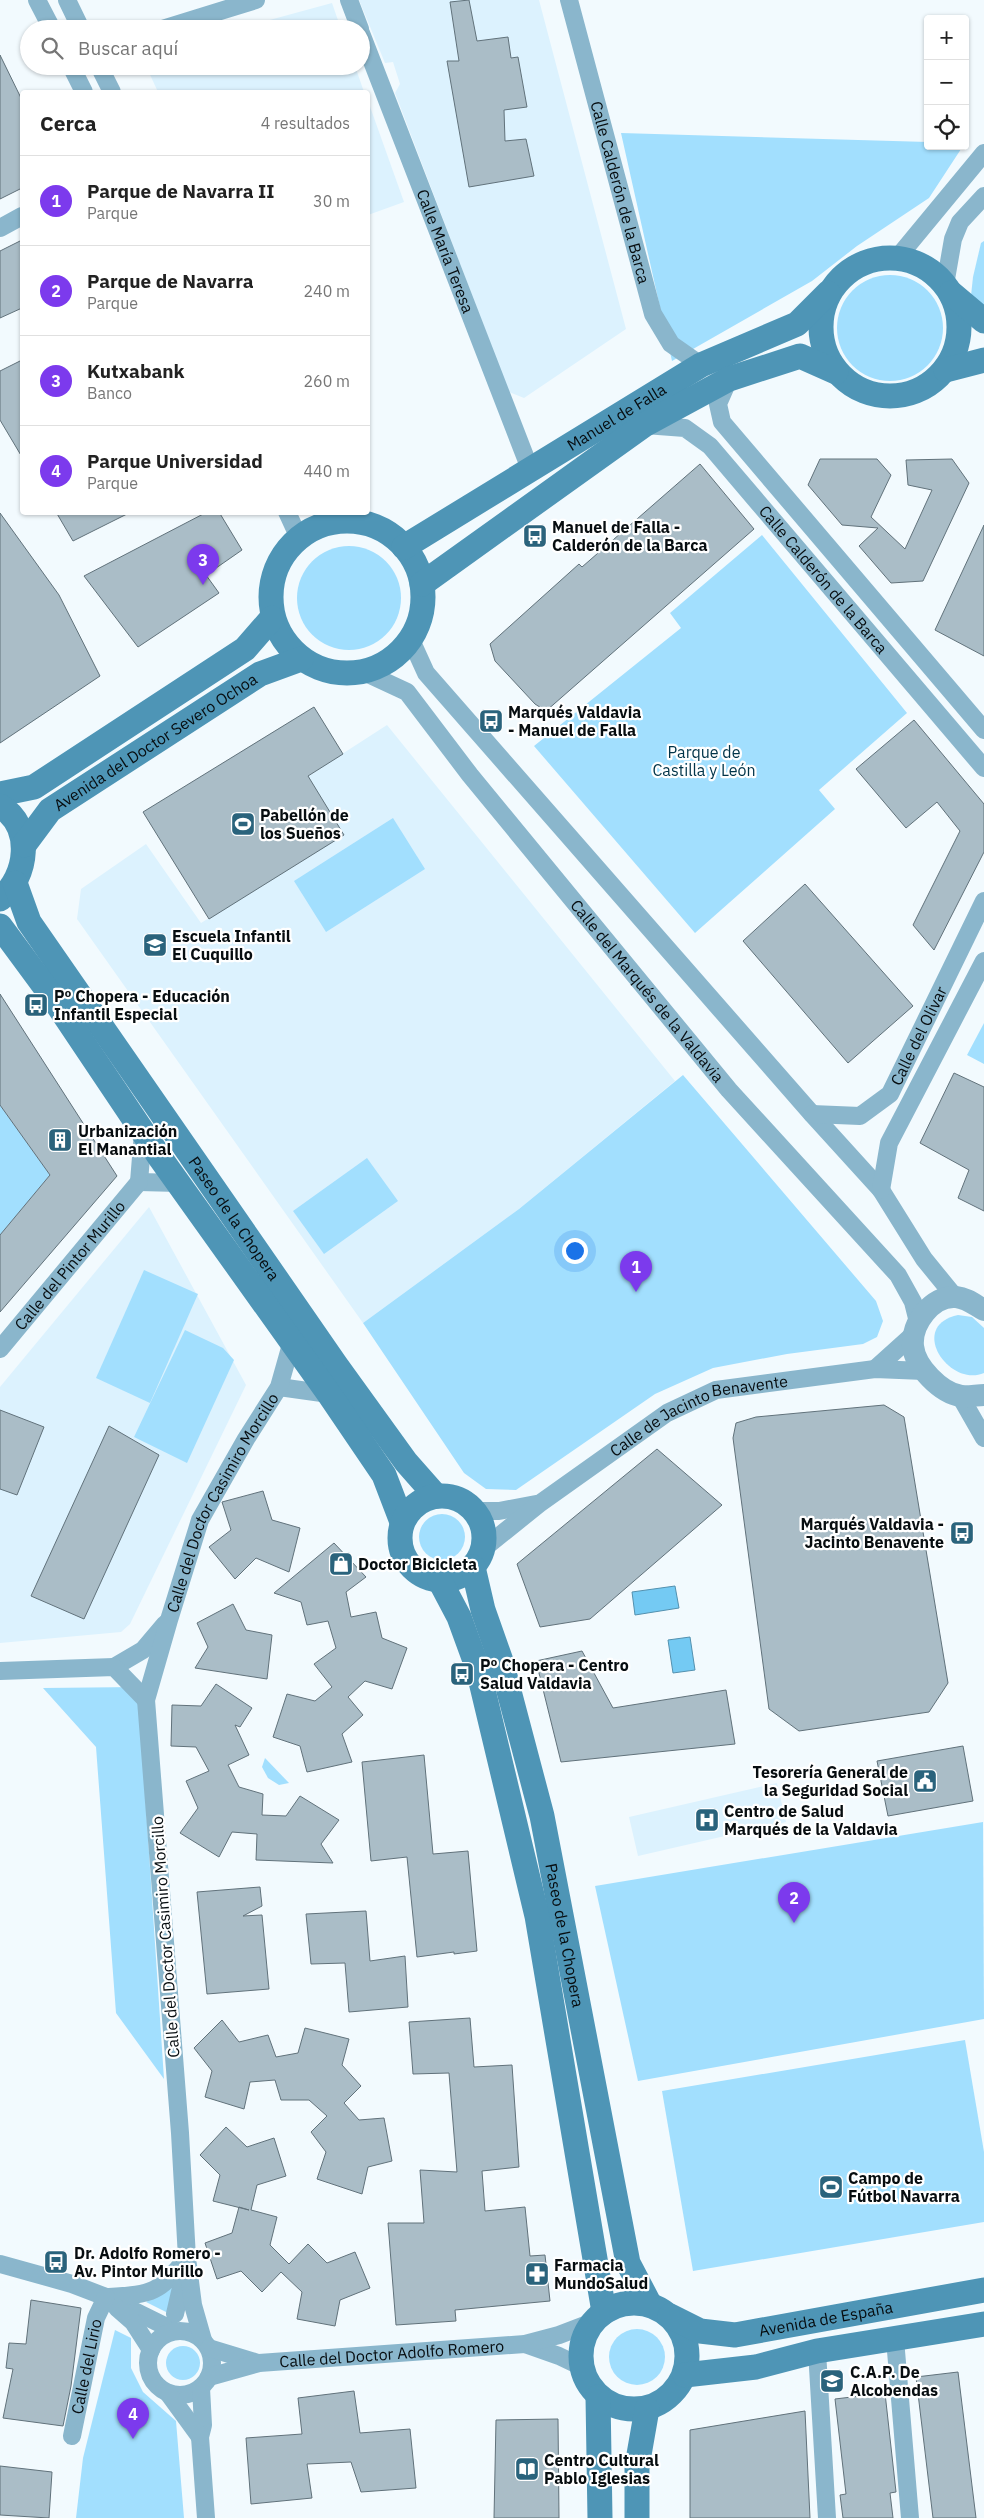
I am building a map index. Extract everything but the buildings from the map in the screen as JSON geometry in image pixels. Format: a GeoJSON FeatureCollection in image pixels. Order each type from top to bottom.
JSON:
{"type":"FeatureCollection","features":[{"type":"Feature","properties":{"kind":"main road"},"geometry":{"type":"LineString","coordinates":[[948,289],[960,328],[957,348],[946,370],[934,382],[912,394],[895,397],[855,388],[836,372],[828,359],[821,336],[820,316],[828,293],[843,275],[863,262],[898,257],[910,260],[932,271],[948,289],[984,321]]}},
{"type":"Feature","properties":{"kind":"main road","name":"Manuel de Falla"},"geometry":{"type":"LineString","coordinates":[[404,547],[701,365],[797,324],[828,293]]}},
{"type":"Feature","properties":{"kind":"main road","name":"Manuel de Falla"},"geometry":{"type":"LineString","coordinates":[[422,584],[644,424],[729,380],[800,356],[836,372]]}},
{"type":"Feature","properties":{"kind":"main road"},"geometry":{"type":"LineString","coordinates":[[946,370],[984,360]]}},
{"type":"Feature","properties":{"kind":"main road"},"geometry":{"type":"LineString","coordinates":[[349,517],[383,530],[404,547],[413,559],[422,584],[421,616],[411,640],[388,662],[364,672],[325,671],[301,659],[284,642],[272,618],[270,595],[275,569],[299,538],[330,522],[349,517]]}},
{"type":"Feature","properties":{"kind":"main road","name":"Avenida del Doctor Severo Ochoa"},"geometry":{"type":"LineString","coordinates":[[0,794],[34,787],[245,649],[272,618]]}},
{"type":"Feature","properties":{"kind":"main road","name":"Avenida del Doctor Severo Ochoa"},"geometry":{"type":"LineString","coordinates":[[24,845],[50,810],[260,674],[301,659]]}},
{"type":"Feature","properties":{"kind":"main road"},"geometry":{"type":"LineString","coordinates":[[0,806],[17,824],[24,845],[23,864],[8,891]]}},
{"type":"Feature","properties":{"kind":"main road","name":"Paseo de la Chopera"},"geometry":{"type":"LineString","coordinates":[[8,891],[336,1365],[406,1462],[436,1496]]}},
{"type":"Feature","properties":{"kind":"main road","name":"Paseo de la Chopera"},"geometry":{"type":"LineString","coordinates":[[0,926],[384,1475],[402,1522]]}},
{"type":"Feature","properties":{"kind":"main road"},"geometry":{"type":"LineString","coordinates":[[436,1496],[456,1498],[474,1511],[483,1529],[478,1558],[458,1577],[440,1581],[420,1575],[406,1561],[399,1542],[402,1522],[410,1510],[422,1501],[436,1496]]}},
{"type":"Feature","properties":{"kind":"main road","name":"Paseo de la Chopera"},"geometry":{"type":"LineString","coordinates":[[478,1558],[483,1610],[500,1661],[542,1816],[628,2263],[660,2311]]}},
{"type":"Feature","properties":{"kind":"main road","name":"Paseo de la Chopera"},"geometry":{"type":"LineString","coordinates":[[440,1581],[459,1617],[478,1669],[536,1916],[598,2317]]}},
{"type":"Feature","properties":{"kind":"main road","name":"Avenida de España"},"geometry":{"type":"LineString","coordinates":[[660,2311],[700,2331],[735,2335],[984,2290]]}},
{"type":"Feature","properties":{"kind":"main road"},"geometry":{"type":"LineString","coordinates":[[626,2303],[660,2311],[682,2333],[688,2354],[685,2375],[670,2397],[647,2409],[622,2409],[598,2397],[588,2383],[582,2367],[582,2343],[598,2317],[626,2303]]}},
{"type":"Feature","properties":{"kind":"main road","name":"Avenida de España"},"geometry":{"type":"LineString","coordinates":[[685,2375],[756,2367],[817,2351],[895,2339],[983,2329]]}},
{"type":"Feature","properties":{"kind":"main road"},"geometry":{"type":"LineString","coordinates":[[598,2397],[600,2518]]}},
{"type":"Feature","properties":{"kind":"main road"},"geometry":{"type":"LineString","coordinates":[[637,2518],[637,2466],[647,2409]]}},
{"type":"Feature","properties":{"kind":"street"},"geometry":{"type":"LineString","coordinates":[[37,0],[47,20]]}},
{"type":"Feature","properties":{"kind":"street"},"geometry":{"type":"LineString","coordinates":[[67,0],[77,20]]}},
{"type":"Feature","properties":{"kind":"street"},"geometry":{"type":"LineString","coordinates":[[191,20],[256,0]]}},
{"type":"Feature","properties":{"kind":"street"},"geometry":{"type":"LineString","coordinates":[[349,0],[357,20]]}},
{"type":"Feature","properties":{"kind":"street","name":"Calle Calderón de la Barca"},"geometry":{"type":"LineString","coordinates":[[569,0],[653,314],[671,344],[701,365]]}},
{"type":"Feature","properties":{"kind":"street","name":"Calle María Teresa"},"geometry":{"type":"LineString","coordinates":[[370,56],[530,469]]}},
{"type":"Feature","properties":{"kind":"street"},"geometry":{"type":"LineString","coordinates":[[76,75],[83,90]]}},
{"type":"Feature","properties":{"kind":"street"},"geometry":{"type":"LineString","coordinates":[[104,75],[111,90]]}},
{"type":"Feature","properties":{"kind":"street"},"geometry":{"type":"LineString","coordinates":[[898,257],[984,154]]}},
{"type":"Feature","properties":{"kind":"street"},"geometry":{"type":"LineString","coordinates":[[948,289],[953,239],[960,222],[984,196]]}},
{"type":"Feature","properties":{"kind":"street"},"geometry":{"type":"LineString","coordinates":[[0,228],[20,217]]}},
{"type":"Feature","properties":{"kind":"street","name":"Calle Calderón de la Barca"},"geometry":{"type":"LineString","coordinates":[[729,380],[718,404],[722,422],[984,730]]}},
{"type":"Feature","properties":{"kind":"street","name":"Calle Calderón de la Barca"},"geometry":{"type":"LineString","coordinates":[[644,424],[685,428],[710,446],[984,768]]}},
{"type":"Feature","properties":{"kind":"street"},"geometry":{"type":"LineString","coordinates":[[288,515],[299,538]]}},
{"type":"Feature","properties":{"kind":"street"},"geometry":{"type":"LineString","coordinates":[[411,640],[426,673],[812,1114],[881,1190],[924,1259],[955,1297]]}},
{"type":"Feature","properties":{"kind":"street","name":"Calle del Marqués de la Valdavia"},"geometry":{"type":"LineString","coordinates":[[364,672],[407,692],[477,783],[728,1090],[898,1275],[913,1302],[916,1328]]}},
{"type":"Feature","properties":{"kind":"street","name":"Calle del Olivar"},"geometry":{"type":"LineString","coordinates":[[812,1114],[860,1116],[890,1094],[984,901]]}},
{"type":"Feature","properties":{"kind":"street","name":"Calle del Olivar"},"geometry":{"type":"LineString","coordinates":[[881,1190],[889,1143],[984,961]]}},
{"type":"Feature","properties":{"kind":"street"},"geometry":{"type":"LineString","coordinates":[[143,1132],[138,1182],[178,1183]]}},
{"type":"Feature","properties":{"kind":"street","name":"Calle del Pintor Murillo"},"geometry":{"type":"LineString","coordinates":[[0,1349],[138,1182]]}},
{"type":"Feature","properties":{"kind":"street"},"geometry":{"type":"LineString","coordinates":[[875,1369],[916,1328],[929,1308],[939,1301],[955,1297],[969,1301],[984,1310]]}},
{"type":"Feature","properties":{"kind":"street"},"geometry":{"type":"LineString","coordinates":[[916,1328],[913,1347],[924,1371],[940,1388],[960,1396],[984,1395]]}},
{"type":"Feature","properties":{"kind":"street","name":"Calle del Doctor Casimiro Morcillo"},"geometry":{"type":"LineString","coordinates":[[206,2344],[193,2305],[187,2258],[180,2133],[146,1700],[200,1520],[246,1439],[279,1388],[292,1341]]}},
{"type":"Feature","properties":{"kind":"street","name":"Calle de Jacinto Benavente"},"geometry":{"type":"LineString","coordinates":[[478,1558],[539,1504],[667,1413],[716,1390],[875,1369],[924,1371]]}},
{"type":"Feature","properties":{"kind":"street"},"geometry":{"type":"LineString","coordinates":[[279,1388],[329,1394]]}},
{"type":"Feature","properties":{"kind":"street"},"geometry":{"type":"LineString","coordinates":[[960,1396],[984,1438]]}},
{"type":"Feature","properties":{"kind":"street"},"geometry":{"type":"LineString","coordinates":[[474,1511],[499,1511],[539,1504]]}},
{"type":"Feature","properties":{"kind":"street","name":"Calle del Doctor Casimiro Morcillo"},"geometry":{"type":"LineString","coordinates":[[114,1667],[143,1650],[169,1620]]}},
{"type":"Feature","properties":{"kind":"street"},"geometry":{"type":"LineString","coordinates":[[0,1671],[114,1667],[146,1700]]}},
{"type":"Feature","properties":{"kind":"street"},"geometry":{"type":"LineString","coordinates":[[106,2297],[143,2295],[166,2284],[187,2258]]}},
{"type":"Feature","properties":{"kind":"street","name":"Calle del Doctor Casimiro Morcillo"},"geometry":{"type":"LineString","coordinates":[[175,2322],[187,2258]]}},
{"type":"Feature","properties":{"kind":"street"},"geometry":{"type":"LineString","coordinates":[[0,2264],[72,2284],[175,2322],[206,2344],[212,2358],[205,2382],[203,2424],[200,2437],[206,2518]]}},
{"type":"Feature","properties":{"kind":"street"},"geometry":{"type":"LineString","coordinates":[[106,2297],[133,2322],[151,2350]]}},
{"type":"Feature","properties":{"kind":"street","name":"Calle del Lirio"},"geometry":{"type":"LineString","coordinates":[[72,2436],[96,2318],[106,2297]]}},
{"type":"Feature","properties":{"kind":"street"},"geometry":{"type":"LineString","coordinates":[[525,2344],[559,2335],[598,2317]]}},
{"type":"Feature","properties":{"kind":"street"},"geometry":{"type":"LineString","coordinates":[[175,2322],[151,2350],[148,2360],[153,2380],[168,2393],[200,2437]]}},
{"type":"Feature","properties":{"kind":"street"},"geometry":{"type":"LineString","coordinates":[[895,2339],[910,2518]]}},
{"type":"Feature","properties":{"kind":"street","name":"Calle del Doctor Adolfo Romero"},"geometry":{"type":"LineString","coordinates":[[206,2344],[259,2363]]}},
{"type":"Feature","properties":{"kind":"street"},"geometry":{"type":"LineString","coordinates":[[525,2344],[559,2356],[582,2367]]}},
{"type":"Feature","properties":{"kind":"street","name":"Calle del Doctor Adolfo Romero"},"geometry":{"type":"LineString","coordinates":[[205,2382],[259,2363],[525,2344]]}},
{"type":"Feature","properties":{"kind":"street"},"geometry":{"type":"LineString","coordinates":[[817,2351],[827,2518]]}},
{"type":"Feature","properties":{"kind":"street"},"geometry":{"type":"LineString","coordinates":[[168,2393],[186,2395],[205,2382]]}},
{"type":"Feature","properties":{"kind":"shaded area"},"geometry":{"type":"Polygon","coordinates":[[[359,0],[539,0],[626,329],[524,398],[509,392],[395,93],[400,84],[393,62],[385,63],[370,27],[370,20],[367,20],[359,0]]]}},
{"type":"Feature","properties":{"kind":"shaded area"},"geometry":{"type":"Polygon","coordinates":[[[332,3],[338,20],[269,20],[332,3]]]}},
{"type":"Feature","properties":{"kind":"shaded area"},"geometry":{"type":"Polygon","coordinates":[[[150,75],[358,75],[363,90],[157,90],[150,75]]]}},
{"type":"Feature","properties":{"kind":"shaded area"},"geometry":{"type":"Polygon","coordinates":[[[370,107],[404,202],[370,214],[370,107]]]}},
{"type":"Feature","properties":{"kind":"shaded area"},"geometry":{"type":"Polygon","coordinates":[[[387,725],[675,1081],[519,1209],[363,1323],[77,919],[81,889],[146,844],[201,923],[343,835],[308,776],[387,725]]]}},
{"type":"Feature","properties":{"kind":"shaded area"},"geometry":{"type":"Polygon","coordinates":[[[149,1207],[246,1385],[130,1624],[121,1632],[0,1643],[0,1387],[149,1207]]]}},
{"type":"Feature","properties":{"kind":"shaded area"},"geometry":{"type":"Polygon","coordinates":[[[675,1586],[679,1608],[635,1615],[632,1592],[675,1586]]]}},
{"type":"Feature","properties":{"kind":"shaded area"},"geometry":{"type":"Polygon","coordinates":[[[690,1637],[695,1670],[673,1673],[668,1640],[690,1637]]]}},
{"type":"Feature","properties":{"kind":"shaded area","name":"Centro de Salud Marqués de la Valdavia"},"geometry":{"type":"Polygon","coordinates":[[[777,1783],[786,1822],[638,1856],[629,1817],[777,1783]]]}},
{"type":"Feature","properties":{"kind":"green space"},"geometry":{"type":"Polygon","coordinates":[[[621,133],[924,142],[924,150],[960,150],[929,198],[857,246],[812,281],[672,361],[621,133]]]}},
{"type":"Feature","properties":{"kind":"green space"},"geometry":{"type":"Polygon","coordinates":[[[984,241],[984,309],[970,305],[973,277],[981,243],[984,241]]]}},
{"type":"Feature","properties":{"kind":"green space"},"geometry":{"type":"Polygon","coordinates":[[[890,275],[910,279],[928,290],[939,308],[943,328],[939,348],[928,366],[910,377],[890,381],[870,377],[852,366],[841,348],[837,328],[841,308],[852,290],[870,279],[890,275]]]}},
{"type":"Feature","properties":{"kind":"green space","name":"Parque de Castilla y León"},"geometry":{"type":"Polygon","coordinates":[[[762,535],[907,713],[819,790],[835,809],[695,933],[534,746],[681,628],[670,613],[762,535]]]}},
{"type":"Feature","properties":{"kind":"green space"},"geometry":{"type":"Polygon","coordinates":[[[349,546],[369,550],[386,561],[397,578],[401,598],[397,618],[386,635],[369,646],[349,650],[329,646],[312,635],[301,618],[297,598],[301,578],[312,561],[329,550],[349,546]]]}},
{"type":"Feature","properties":{"kind":"green space"},"geometry":{"type":"Polygon","coordinates":[[[393,818],[425,869],[326,932],[294,881],[393,818]]]}},
{"type":"Feature","properties":{"kind":"green space"},"geometry":{"type":"Polygon","coordinates":[[[984,1023],[984,1064],[967,1055],[984,1023]]]}},
{"type":"Feature","properties":{"kind":"green space"},"geometry":{"type":"Polygon","coordinates":[[[683,1075],[876,1301],[883,1321],[877,1337],[863,1344],[787,1354],[713,1368],[655,1394],[516,1490],[486,1489],[464,1473],[363,1323],[519,1209],[683,1075]]]}},
{"type":"Feature","properties":{"kind":"green space"},"geometry":{"type":"Polygon","coordinates":[[[0,1105],[50,1175],[0,1235],[0,1105]]]}},
{"type":"Feature","properties":{"kind":"green space"},"geometry":{"type":"Polygon","coordinates":[[[367,1158],[398,1201],[324,1254],[293,1211],[367,1158]]]}},
{"type":"Feature","properties":{"kind":"green space"},"geometry":{"type":"Polygon","coordinates":[[[144,1270],[198,1294],[150,1403],[96,1378],[144,1270]]]}},
{"type":"Feature","properties":{"kind":"green space"},"geometry":{"type":"Polygon","coordinates":[[[958,1315],[972,1317],[984,1328],[984,1373],[971,1375],[958,1372],[947,1364],[939,1354],[935,1342],[936,1331],[943,1321],[958,1315]]]}},
{"type":"Feature","properties":{"kind":"green space"},"geometry":{"type":"Polygon","coordinates":[[[185,1330],[223,1348],[234,1360],[187,1463],[134,1437],[185,1330]]]}},
{"type":"Feature","properties":{"kind":"green space"},"geometry":{"type":"Polygon","coordinates":[[[438,1514],[446,1514],[455,1518],[461,1524],[465,1537],[461,1550],[455,1556],[446,1560],[438,1560],[429,1556],[423,1550],[419,1541],[419,1533],[423,1524],[429,1518],[438,1514]]]}},
{"type":"Feature","properties":{"kind":"green space"},"geometry":{"type":"Polygon","coordinates":[[[138,1687],[164,2079],[116,2013],[96,1747],[43,1688],[138,1687]]]}},
{"type":"Feature","properties":{"kind":"green space"},"geometry":{"type":"Polygon","coordinates":[[[265,1758],[289,1783],[279,1785],[268,1778],[262,1767],[265,1758]]]}},
{"type":"Feature","properties":{"kind":"green space"},"geometry":{"type":"Polygon","coordinates":[[[983,1822],[984,2019],[638,2081],[595,1886],[983,1822]]]}},
{"type":"Feature","properties":{"kind":"green space","name":"Campo de Fútbol Navarra"},"geometry":{"type":"Polygon","coordinates":[[[965,2040],[984,2152],[984,2222],[693,2271],[662,2091],[965,2040]]]}},
{"type":"Feature","properties":{"kind":"green space"},"geometry":{"type":"Polygon","coordinates":[[[175,2286],[168,2313],[146,2302],[175,2286]]]}},
{"type":"Feature","properties":{"kind":"green space"},"geometry":{"type":"Polygon","coordinates":[[[637,2329],[652,2334],[660,2342],[665,2357],[660,2372],[652,2380],[637,2385],[622,2380],[614,2372],[609,2357],[614,2342],[622,2334],[637,2329]]]}},
{"type":"Feature","properties":{"kind":"green space"},"geometry":{"type":"Polygon","coordinates":[[[115,2330],[131,2338],[131,2368],[143,2392],[176,2421],[184,2518],[76,2518],[83,2458],[115,2330]]]}},
{"type":"Feature","properties":{"kind":"green space"},"geometry":{"type":"Polygon","coordinates":[[[183,2346],[195,2351],[200,2363],[195,2375],[183,2380],[171,2375],[166,2363],[171,2351],[183,2346]]]}},
{"type":"Feature","properties":{"kind":"place","name":"Manuel de Falla - Calderón de la Barca"},"geometry":{"type":"Point","coordinates":[535,536]}},
{"type":"Feature","properties":{"kind":"place","name":"Kutxabank"},"geometry":{"type":"Point","coordinates":[203,585]}},
{"type":"Feature","properties":{"kind":"place","name":"Marqués Valdavia - Manuel de Falla"},"geometry":{"type":"Point","coordinates":[491,721]}},
{"type":"Feature","properties":{"kind":"place","name":"Pabellón de los Sueños"},"geometry":{"type":"Point","coordinates":[243,824]}},
{"type":"Feature","properties":{"kind":"place","name":"Escuela Infantil El Cuquillo"},"geometry":{"type":"Point","coordinates":[155,945]}},
{"type":"Feature","properties":{"kind":"place","name":"Pº Chopera - Educación Infantil Especial"},"geometry":{"type":"Point","coordinates":[36,1005]}},
{"type":"Feature","properties":{"kind":"place","name":"Urbanización El Manantial"},"geometry":{"type":"Point","coordinates":[60,1140]}},
{"type":"Feature","properties":{"kind":"place","name":"Parque de Navarra II"},"geometry":{"type":"Point","coordinates":[636,1292]}},
{"type":"Feature","properties":{"kind":"place","name":"Marqués Valdavia - Jacinto Benavente"},"geometry":{"type":"Point","coordinates":[962,1533]}},
{"type":"Feature","properties":{"kind":"place","name":"Doctor Bicicleta"},"geometry":{"type":"Point","coordinates":[341,1564]}},
{"type":"Feature","properties":{"kind":"place","name":"Pº Chopera - Centro Salud Valdavia"},"geometry":{"type":"Point","coordinates":[462,1674]}},
{"type":"Feature","properties":{"kind":"place","name":"Tesorería General de la Seguridad Social"},"geometry":{"type":"Point","coordinates":[925,1781]}},
{"type":"Feature","properties":{"kind":"place","name":"Centro de Salud Marqués de la Valdavia"},"geometry":{"type":"Point","coordinates":[707,1820]}},
{"type":"Feature","properties":{"kind":"place","name":"Parque de Navarra"},"geometry":{"type":"Point","coordinates":[794,1923]}},
{"type":"Feature","properties":{"kind":"place","name":"Campo de Fútbol Navarra"},"geometry":{"type":"Point","coordinates":[831,2187]}},
{"type":"Feature","properties":{"kind":"place","name":"Dr. Adolfo Romero - Av. Pintor Murillo"},"geometry":{"type":"Point","coordinates":[56,2262]}},
{"type":"Feature","properties":{"kind":"place","name":"Farmacia MundoSalud"},"geometry":{"type":"Point","coordinates":[537,2274]}},
{"type":"Feature","properties":{"kind":"place","name":"C.A.P. De Alcobendas"},"geometry":{"type":"Point","coordinates":[832,2381]}},
{"type":"Feature","properties":{"kind":"place","name":"Parque Universidad"},"geometry":{"type":"Point","coordinates":[133,2439]}},
{"type":"Feature","properties":{"kind":"place","name":"Centro Cultural Pablo Iglesias"},"geometry":{"type":"Point","coordinates":[527,2469]}}]}
